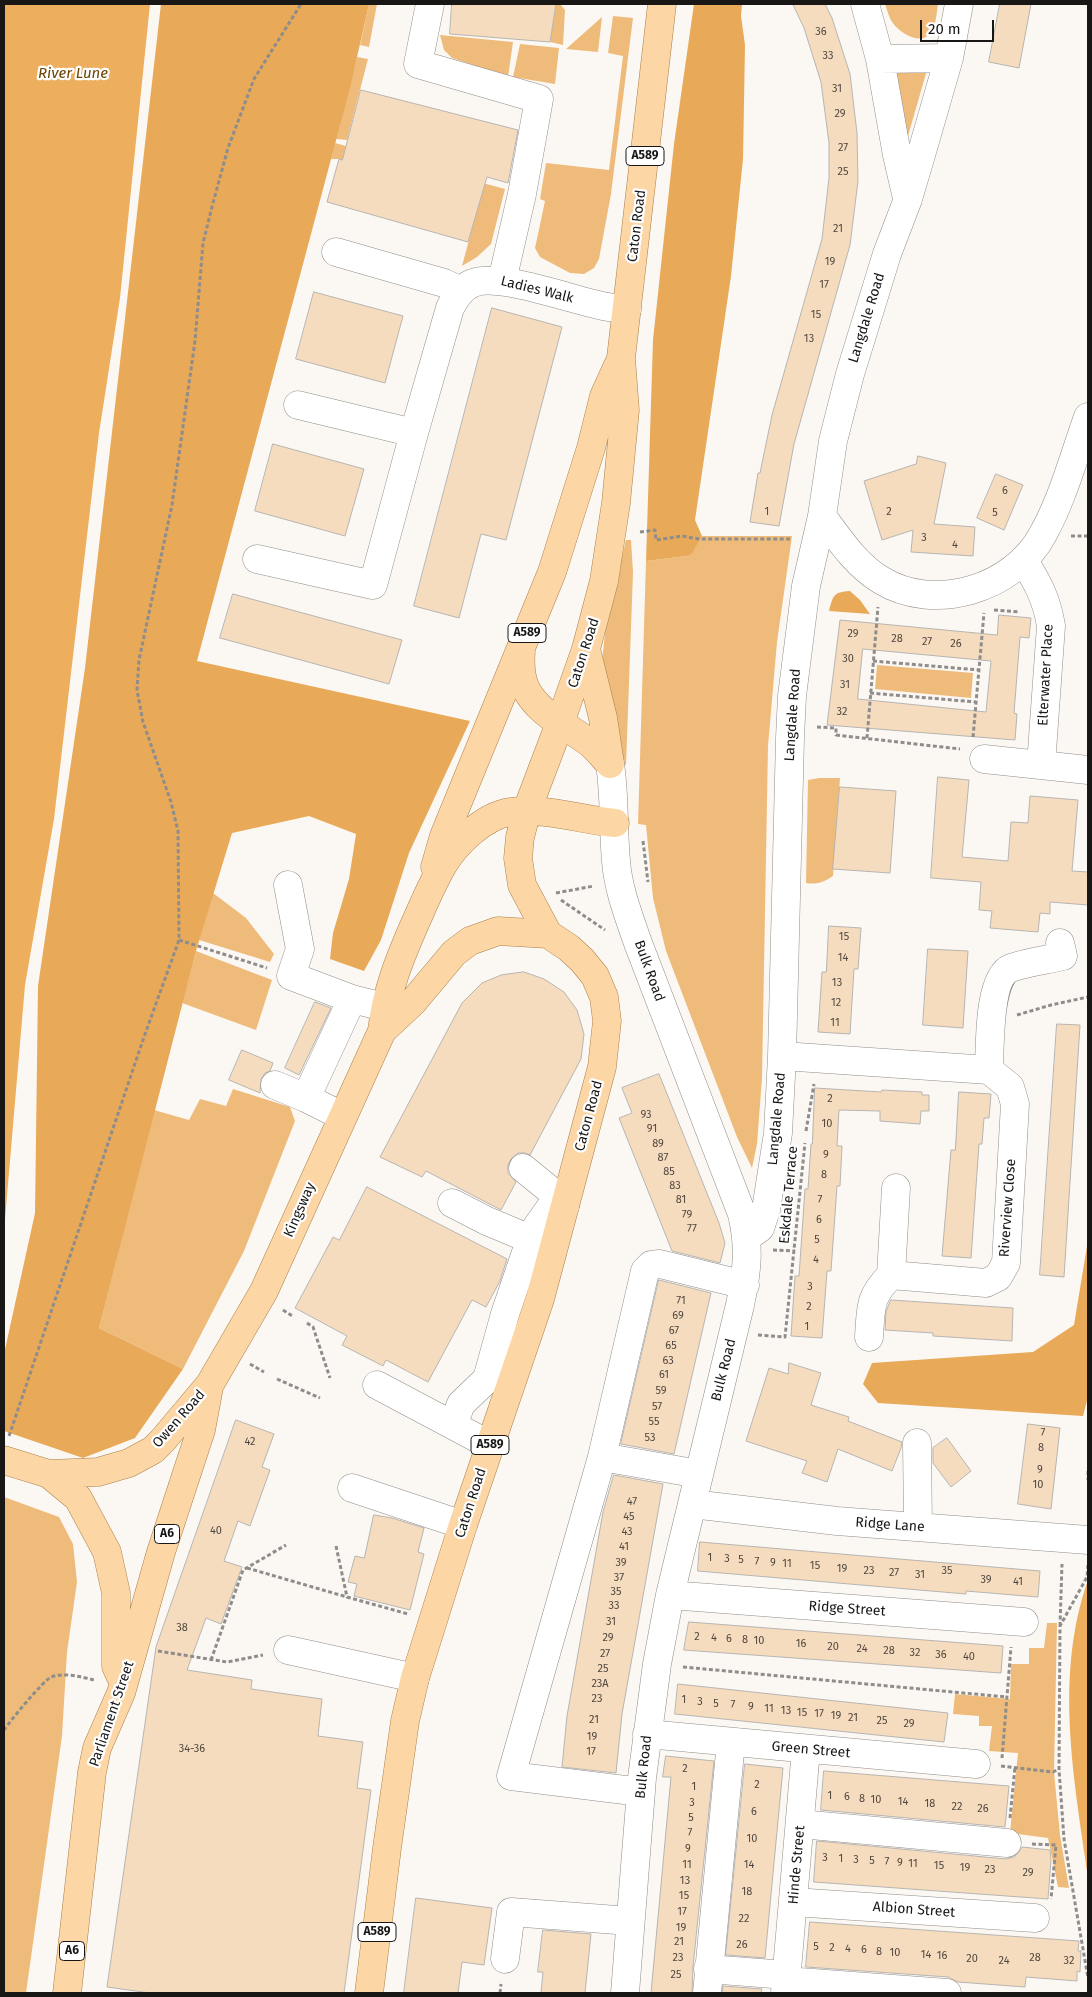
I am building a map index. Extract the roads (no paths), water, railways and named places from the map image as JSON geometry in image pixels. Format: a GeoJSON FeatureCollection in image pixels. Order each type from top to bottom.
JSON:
{"type":"FeatureCollection","features":[{"type":"Feature","properties":{"kind":"main road","name":"Caton Road"},"geometry":{"type":"LineString","coordinates":[[369,1993],[386,1848],[405,1721],[415,1678],[490,1445],[540,1299],[561,1202],[602,1067],[607,1021],[604,997],[595,976],[582,960],[569,948],[548,934],[522,885],[518,858],[520,837],[527,810],[586,649],[604,581],[616,503],[625,410],[621,358],[662,4]]}},
{"type":"Feature","properties":{"kind":"main road","name":"Caton Road"},"geometry":{"type":"LineString","coordinates":[[424,904],[444,836],[552,572],[573,507],[604,396],[621,358]]}},
{"type":"Feature","properties":{"kind":"main road"},"geometry":{"type":"LineString","coordinates":[[521,648],[520,672],[525,688],[533,701],[592,745],[610,764]]}},
{"type":"Feature","properties":{"kind":"main road"},"geometry":{"type":"LineString","coordinates":[[586,649],[603,718],[610,764]]}},
{"type":"Feature","properties":{"kind":"main road"},"geometry":{"type":"LineString","coordinates":[[424,904],[444,864],[484,821],[498,814],[527,810],[615,823]]}},
{"type":"Feature","properties":{"kind":"main road","name":"A589"},"geometry":{"type":"LineString","coordinates":[[383,1019],[401,956],[424,904]]}},
{"type":"Feature","properties":{"kind":"main road","name":"A589"},"geometry":{"type":"LineString","coordinates":[[383,1019],[413,1002],[454,953],[470,941],[498,931],[548,934]]}},
{"type":"Feature","properties":{"kind":"main road","name":"Kingsway"},"geometry":{"type":"LineString","coordinates":[[210,1384],[264,1291],[383,1019]]}},
{"type":"Feature","properties":{"kind":"main road","name":"Owen Road"},"geometry":{"type":"LineString","coordinates":[[22,1461],[98,1472],[129,1463],[153,1450],[210,1384]]}},
{"type":"Feature","properties":{"kind":"main road","name":"Parliament Street"},"geometry":{"type":"LineString","coordinates":[[67,1993],[92,1772],[97,1748],[122,1688],[161,1552],[201,1430],[210,1384]]}},
{"type":"Feature","properties":{"kind":"main road"},"geometry":{"type":"LineString","coordinates":[[22,1461],[78,1498],[107,1552],[116,1592],[116,1666],[122,1688]]}},
{"type":"Feature","properties":{"kind":"street"},"geometry":{"type":"LineString","coordinates":[[430,4],[418,64],[539,99],[522,194],[502,281]]}},
{"type":"Feature","properties":{"kind":"street"},"geometry":{"type":"LineString","coordinates":[[865,4],[880,59],[897,155],[908,199]]}},
{"type":"Feature","properties":{"kind":"street","name":"Langdale Road"},"geometry":{"type":"LineString","coordinates":[[747,1237],[760,1228],[766,1210],[778,1134],[782,1056],[788,770],[792,696],[806,586],[822,516],[833,441],[850,374],[887,254],[908,199],[949,58],[959,4]]}},
{"type":"Feature","properties":{"kind":"street"},"geometry":{"type":"LineString","coordinates":[[880,59],[949,58]]}},
{"type":"Feature","properties":{"kind":"street"},"geometry":{"type":"LineString","coordinates":[[257,559],[373,585],[450,308],[462,291],[444,283],[336,252]]}},
{"type":"Feature","properties":{"kind":"street","name":"Ladies Walk"},"geometry":{"type":"LineString","coordinates":[[462,291],[472,283],[485,280],[502,281],[609,307],[627,309]]}},
{"type":"Feature","properties":{"kind":"street"},"geometry":{"type":"LineString","coordinates":[[298,405],[414,433]]}},
{"type":"Feature","properties":{"kind":"street"},"geometry":{"type":"LineString","coordinates":[[822,516],[849,553],[880,580],[904,591],[932,596],[958,593],[988,584],[1024,561],[1043,536],[1056,506],[1088,417]]}},
{"type":"Feature","properties":{"kind":"street","name":"Elterwater Place"},"geometry":{"type":"LineString","coordinates":[[1024,561],[1045,598],[1051,626],[1040,764]]}},
{"type":"Feature","properties":{"kind":"street"},"geometry":{"type":"LineString","coordinates":[[973,750],[1040,764],[1088,770]]}},
{"type":"Feature","properties":{"kind":"street","name":"Bulk Road"},"geometry":{"type":"LineString","coordinates":[[610,764],[614,790],[616,862],[626,907],[638,944],[733,1192],[747,1237],[748,1260],[744,1285],[670,1595],[657,1664],[641,1792],[625,1993]]}},
{"type":"Feature","properties":{"kind":"street"},"geometry":{"type":"LineString","coordinates":[[288,885],[300,950],[290,976],[352,999],[383,1019]]}},
{"type":"Feature","properties":{"kind":"street"},"geometry":{"type":"LineString","coordinates":[[782,1056],[989,1070],[990,1022],[998,983],[1009,969],[1063,956],[1060,943]]}},
{"type":"Feature","properties":{"kind":"street"},"geometry":{"type":"LineString","coordinates":[[306,1098],[352,999]]}},
{"type":"Feature","properties":{"kind":"street","name":"Riverview Close"},"geometry":{"type":"LineString","coordinates":[[891,1275],[986,1283],[998,1277],[1006,1263],[1015,1104],[1010,1087],[989,1070]]}},
{"type":"Feature","properties":{"kind":"street"},"geometry":{"type":"LineString","coordinates":[[275,1085],[342,1116]]}},
{"type":"Feature","properties":{"kind":"street"},"geometry":{"type":"LineString","coordinates":[[453,1425],[461,1404],[486,1379],[533,1232],[561,1202],[523,1168]]}},
{"type":"Feature","properties":{"kind":"street"},"geometry":{"type":"LineString","coordinates":[[869,1337],[872,1302],[879,1287],[891,1275],[896,1188]]}},
{"type":"Feature","properties":{"kind":"street"},"geometry":{"type":"LineString","coordinates":[[452,1203],[530,1240]]}},
{"type":"Feature","properties":{"kind":"street"},"geometry":{"type":"LineString","coordinates":[[641,1792],[511,1776],[602,1456],[644,1271],[651,1265],[660,1264],[744,1285]]}},
{"type":"Feature","properties":{"kind":"street"},"geometry":{"type":"LineString","coordinates":[[377,1385],[490,1445]]}},
{"type":"Feature","properties":{"kind":"street"},"geometry":{"type":"LineString","coordinates":[[917,1442],[918,1527]]}},
{"type":"Feature","properties":{"kind":"street"},"geometry":{"type":"LineString","coordinates":[[602,1456],[698,1474]]}},
{"type":"Feature","properties":{"kind":"street"},"geometry":{"type":"LineString","coordinates":[[352,1488],[464,1525]]}},
{"type":"Feature","properties":{"kind":"street","name":"Ridge Lane"},"geometry":{"type":"LineString","coordinates":[[692,1504],[1074,1545]]}},
{"type":"Feature","properties":{"kind":"street","name":"Ridge Street"},"geometry":{"type":"LineString","coordinates":[[670,1595],[1019,1622]]}},
{"type":"Feature","properties":{"kind":"street"},"geometry":{"type":"LineString","coordinates":[[288,1650],[415,1678]]}},
{"type":"Feature","properties":{"kind":"street","name":"Green Street"},"geometry":{"type":"LineString","coordinates":[[647,1734],[806,1750],[988,1765]]}},
{"type":"Feature","properties":{"kind":"street"},"geometry":{"type":"LineString","coordinates":[[731,1742],[707,1981],[786,1983],[947,1993]]}},
{"type":"Feature","properties":{"kind":"street","name":"Hinde Street"},"geometry":{"type":"LineString","coordinates":[[786,1983],[806,1750]]}},
{"type":"Feature","properties":{"kind":"street"},"geometry":{"type":"LineString","coordinates":[[800,1824],[1007,1843]]}},
{"type":"Feature","properties":{"kind":"street","name":"Albion Street"},"geometry":{"type":"LineString","coordinates":[[793,1902],[1035,1918]]}},
{"type":"Feature","properties":{"kind":"street"},"geometry":{"type":"LineString","coordinates":[[505,1959],[511,1912],[630,1921]]}},
{"type":"Feature","properties":{"kind":"water","name":"River Lune"},"geometry":{"type":"Polygon","coordinates":[[[4,4],[150,4],[120,298],[99,433],[54,819],[25,985],[4,1231],[4,4]]]}},
{"type":"Feature","properties":{"kind":"water"},"geometry":{"type":"Polygon","coordinates":[[[1088,1580],[1088,1877],[1073,1765],[1069,1690],[1078,1616],[1088,1580]]]}}]}
